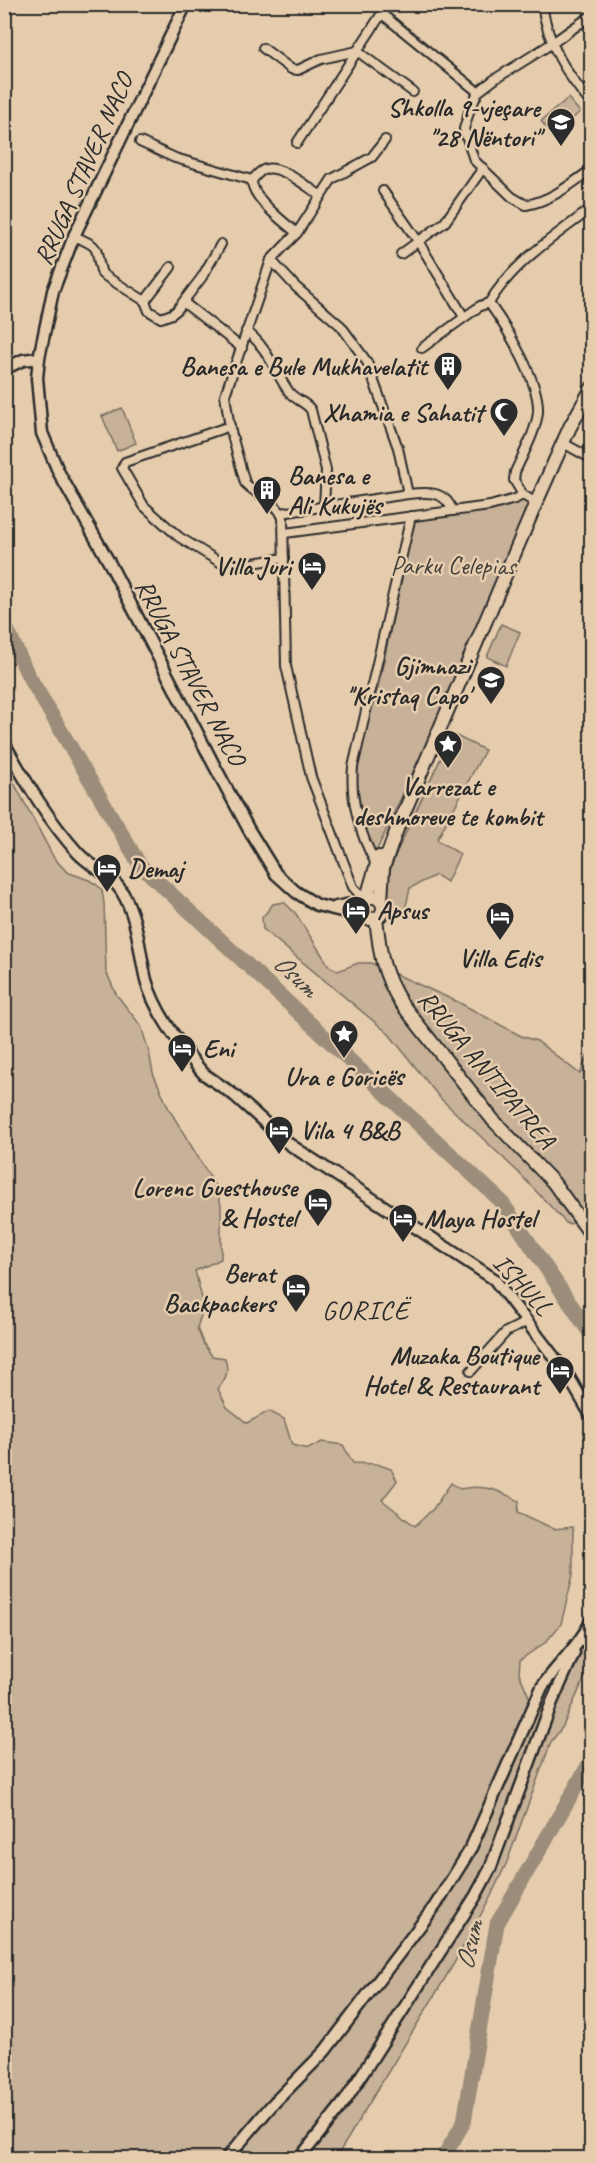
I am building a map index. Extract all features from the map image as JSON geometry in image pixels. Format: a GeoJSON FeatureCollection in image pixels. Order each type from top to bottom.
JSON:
{"type":"FeatureCollection","features":[{"type":"Feature","properties":{"kind":"main road","name":"RRUGA ANTIPATREA"},"geometry":{"type":"LineString","coordinates":[[370,918],[383,910],[381,882],[386,858],[536,503],[591,388]]}},
{"type":"Feature","properties":{"kind":"main road","name":"RRUGA ANTIPATREA"},"geometry":{"type":"LineString","coordinates":[[428,756],[415,772],[376,864],[360,910],[370,918],[389,982],[401,1003],[493,1120],[553,1182],[591,1236]]}},
{"type":"Feature","properties":{"kind":"main road"},"geometry":{"type":"LineString","coordinates":[[364,900],[375,897],[381,901]]}},
{"type":"Feature","properties":{"kind":"street","name":"RRUGA STAVER NACO"},"geometry":{"type":"LineString","coordinates":[[186,4],[74,236],[53,291],[39,358],[37,387],[42,433],[59,472],[249,830],[276,874],[296,892],[327,908],[370,918]]}},
{"type":"Feature","properties":{"kind":"street"},"geometry":{"type":"LineString","coordinates":[[297,143],[388,4]]}},
{"type":"Feature","properties":{"kind":"street"},"geometry":{"type":"LineString","coordinates":[[542,4],[546,30],[551,44],[575,84],[591,105]]}},
{"type":"Feature","properties":{"kind":"street"},"geometry":{"type":"LineString","coordinates":[[382,14],[478,92]]}},
{"type":"Feature","properties":{"kind":"street"},"geometry":{"type":"LineString","coordinates":[[591,15],[478,92],[464,129],[474,159],[512,197],[526,205],[538,203],[563,190],[591,169]]}},
{"type":"Feature","properties":{"kind":"street"},"geometry":{"type":"LineString","coordinates":[[263,48],[291,69],[298,70],[321,58],[357,51],[413,92]]}},
{"type":"Feature","properties":{"kind":"street"},"geometry":{"type":"LineString","coordinates":[[327,908],[364,900],[353,887],[311,777],[286,666],[285,533],[281,513],[272,503],[245,483],[230,426],[225,395],[271,260],[297,233],[332,178],[372,157],[385,140]]}},
{"type":"Feature","properties":{"kind":"street"},"geometry":{"type":"LineString","coordinates":[[140,142],[175,158],[252,180]]}},
{"type":"Feature","properties":{"kind":"street"},"geometry":{"type":"LineString","coordinates":[[297,233],[259,198],[252,187],[252,180],[262,170],[271,167],[281,170],[320,195]]}},
{"type":"Feature","properties":{"kind":"street"},"geometry":{"type":"LineString","coordinates":[[401,254],[445,222],[483,168]]}},
{"type":"Feature","properties":{"kind":"street"},"geometry":{"type":"LineString","coordinates":[[384,191],[418,241],[464,317]]}},
{"type":"Feature","properties":{"kind":"street"},"geometry":{"type":"LineString","coordinates":[[422,348],[480,306],[489,303],[498,288],[552,236],[591,208]]}},
{"type":"Feature","properties":{"kind":"street"},"geometry":{"type":"LineString","coordinates":[[74,236],[93,244],[96,248],[102,274],[145,301],[149,311],[161,318],[172,314],[183,302],[202,277],[221,244]]}},
{"type":"Feature","properties":{"kind":"street"},"geometry":{"type":"LineString","coordinates":[[271,260],[296,287],[341,326],[367,362],[398,448],[408,494]]}},
{"type":"Feature","properties":{"kind":"street"},"geometry":{"type":"LineString","coordinates":[[145,301],[171,267]]}},
{"type":"Feature","properties":{"kind":"street"},"geometry":{"type":"LineString","coordinates":[[183,302],[242,348]]}},
{"type":"Feature","properties":{"kind":"street"},"geometry":{"type":"LineString","coordinates":[[489,303],[516,347],[538,401],[535,427],[515,472],[514,480],[523,495],[536,503]]}},
{"type":"Feature","properties":{"kind":"street"},"geometry":{"type":"LineString","coordinates":[[246,331],[265,348],[292,396],[311,410],[326,470],[324,506]]}},
{"type":"Feature","properties":{"kind":"street"},"geometry":{"type":"LineString","coordinates":[[4,369],[23,360],[39,358]]}},
{"type":"Feature","properties":{"kind":"street"},"geometry":{"type":"LineString","coordinates":[[230,426],[125,462],[122,468],[144,506],[179,537],[223,564],[235,566],[284,558]]}},
{"type":"Feature","properties":{"kind":"street"},"geometry":{"type":"LineString","coordinates":[[563,443],[591,459]]}},
{"type":"Feature","properties":{"kind":"street"},"geometry":{"type":"LineString","coordinates":[[281,513],[428,492],[435,493],[450,503],[452,510]]}},
{"type":"Feature","properties":{"kind":"street"},"geometry":{"type":"LineString","coordinates":[[285,533],[504,503],[523,495]]}},
{"type":"Feature","properties":{"kind":"street"},"geometry":{"type":"LineString","coordinates":[[376,864],[363,838],[352,789],[352,767],[411,516]]}},
{"type":"Feature","properties":{"kind":"street","name":"ISHULL"},"geometry":{"type":"LineString","coordinates":[[4,743],[26,782],[66,840],[83,858],[121,890],[131,912],[150,991],[163,1017],[188,1055],[204,1074],[234,1095],[273,1131],[307,1156],[489,1275],[528,1321],[567,1374],[591,1417]]}},
{"type":"Feature","properties":{"kind":"street"},"geometry":{"type":"LineString","coordinates":[[471,1371],[506,1332],[528,1321]]}},
{"type":"Feature","properties":{"kind":"street"},"geometry":{"type":"LineString","coordinates":[[300,2158],[345,2101],[475,1897],[490,1869],[548,1712],[576,1647],[591,1619]]}},
{"type":"Feature","properties":{"kind":"street"},"geometry":{"type":"LineString","coordinates":[[227,2158],[271,2106],[326,2051],[447,1889],[470,1850],[542,1687],[576,1647]]}},
{"type":"Feature","properties":{"kind":"green space"},"geometry":{"type":"Polygon","coordinates":[[[568,98],[580,112],[553,136],[541,121],[568,98]]]}},
{"type":"Feature","properties":{"kind":"green space"},"geometry":{"type":"Polygon","coordinates":[[[122,408],[136,443],[117,451],[102,416],[122,408]]]}},
{"type":"Feature","properties":{"kind":"green space","name":"Parku Celepias"},"geometry":{"type":"Polygon","coordinates":[[[521,500],[531,504],[426,751],[420,757],[375,854],[366,837],[356,783],[359,753],[378,688],[414,519],[505,507],[521,500]]]}},
{"type":"Feature","properties":{"kind":"green space"},"geometry":{"type":"Polygon","coordinates":[[[501,624],[520,632],[506,666],[487,657],[501,624]]]}},
{"type":"Feature","properties":{"kind":"green space"},"geometry":{"type":"Polygon","coordinates":[[[452,734],[485,750],[437,840],[460,854],[447,882],[436,875],[410,888],[404,915],[384,915],[392,862],[452,734]]]}},
{"type":"Feature","properties":{"kind":"green space"},"geometry":{"type":"Polygon","coordinates":[[[4,764],[54,858],[67,872],[89,880],[102,890],[106,971],[116,994],[141,1026],[153,1073],[169,1109],[216,1187],[221,1205],[221,1259],[195,1271],[204,1306],[197,1328],[212,1356],[225,1358],[226,1374],[218,1389],[227,1407],[247,1423],[269,1411],[284,1419],[292,1445],[308,1449],[322,1442],[343,1445],[353,1463],[377,1464],[391,1469],[397,1481],[382,1500],[415,1526],[433,1509],[451,1483],[460,1489],[484,1488],[504,1494],[519,1501],[518,1512],[554,1529],[573,1527],[573,1575],[561,1624],[546,1642],[520,1660],[519,1673],[531,1701],[554,1706],[591,1623],[591,1663],[563,1726],[551,1742],[507,1862],[489,1900],[453,1965],[336,2158],[5,2158],[4,764]]]}},
{"type":"Feature","properties":{"kind":"green space"},"geometry":{"type":"Polygon","coordinates":[[[284,902],[296,914],[329,966],[338,971],[358,963],[371,963],[460,1003],[521,1036],[537,1041],[580,1074],[591,1046],[591,1206],[575,1223],[567,1224],[517,1171],[440,1098],[389,1034],[263,929],[262,918],[273,904],[284,902]]]}},
{"type":"Feature","properties":{"kind":"waterway","name":"Osum"},"geometry":{"type":"LineString","coordinates":[[4,623],[27,673],[140,865],[501,1201],[592,1336]]}},
{"type":"Feature","properties":{"kind":"waterway","name":"Osum"},"geometry":{"type":"LineString","coordinates":[[443,2158],[464,2122],[497,1924],[592,1759]]}},
{"type":"Feature","properties":{"kind":"place","name":"Shkolla 9-vjeçare \"28 Nëntori\""},"geometry":{"type":"Point","coordinates":[561,148]}},
{"type":"Feature","properties":{"kind":"place","name":"Banesa e Bule Mukhavelatit"},"geometry":{"type":"Point","coordinates":[448,392]}},
{"type":"Feature","properties":{"kind":"place","name":"Xhamia e Sahatit"},"geometry":{"type":"Point","coordinates":[504,438]}},
{"type":"Feature","properties":{"kind":"place","name":"Banesa e Ali Kukujës"},"geometry":{"type":"Point","coordinates":[267,516]}},
{"type":"Feature","properties":{"kind":"place","name":"Villa Juri"},"geometry":{"type":"Point","coordinates":[312,592]}},
{"type":"Feature","properties":{"kind":"place","name":"Gjimnazi ''Kristaq Capo'"},"geometry":{"type":"Point","coordinates":[491,706]}},
{"type":"Feature","properties":{"kind":"place","name":"Varrezat e deshmoreve te kombit"},"geometry":{"type":"Point","coordinates":[448,770]}},
{"type":"Feature","properties":{"kind":"place","name":"Demaj"},"geometry":{"type":"Point","coordinates":[107,894]}},
{"type":"Feature","properties":{"kind":"place","name":"Apsus"},"geometry":{"type":"Point","coordinates":[356,936]}},
{"type":"Feature","properties":{"kind":"place","name":"Villa Edis"},"geometry":{"type":"Point","coordinates":[500,942]}},
{"type":"Feature","properties":{"kind":"place","name":"Ura e Goricës"},"geometry":{"type":"Point","coordinates":[344,1060]}},
{"type":"Feature","properties":{"kind":"place","name":"Eni"},"geometry":{"type":"Point","coordinates":[182,1074]}},
{"type":"Feature","properties":{"kind":"place","name":"Vila 4 B&B"},"geometry":{"type":"Point","coordinates":[279,1156]}},
{"type":"Feature","properties":{"kind":"place","name":"Lorenc Guesthouse & Hostel"},"geometry":{"type":"Point","coordinates":[318,1228]}},
{"type":"Feature","properties":{"kind":"place","name":"Maya Hostel"},"geometry":{"type":"Point","coordinates":[403,1244]}},
{"type":"Feature","properties":{"kind":"place","name":"Berat Backpackers"},"geometry":{"type":"Point","coordinates":[296,1314]}},
{"type":"Feature","properties":{"kind":"place","name":"Muzaka Boutique Hotel & Restaurant"},"geometry":{"type":"Point","coordinates":[560,1396]}},
{"type":"Feature","properties":{"kind":"district","name":"GORICË"},"geometry":{"type":"Point","coordinates":[366,1310]}}]}
